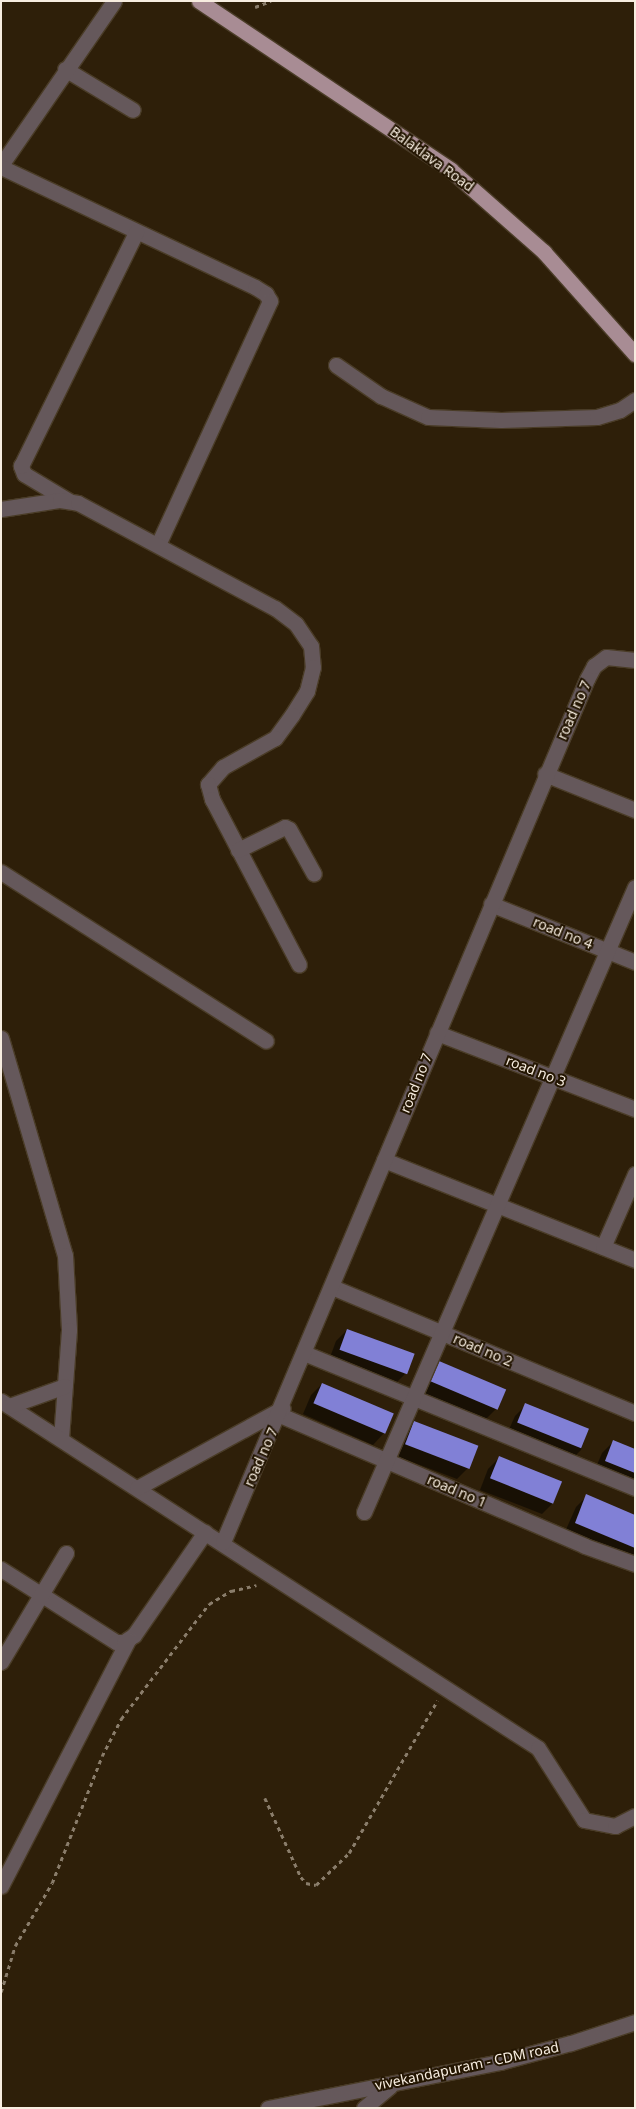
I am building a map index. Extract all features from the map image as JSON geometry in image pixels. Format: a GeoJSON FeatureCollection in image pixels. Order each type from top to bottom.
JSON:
{"type":"FeatureCollection","features":[{"type":"Feature","properties":{"kind":"main road","name":"Balaklava Road"},"geometry":{"type":"LineString","coordinates":[[199,1],[458,176],[544,252],[635,354]]}},
{"type":"Feature","properties":{"kind":"street"},"geometry":{"type":"LineString","coordinates":[[114,1],[65,69],[1,166],[136,232],[255,287],[266,294],[270,301],[158,544]]}},
{"type":"Feature","properties":{"kind":"street"},"geometry":{"type":"LineString","coordinates":[[65,69],[132,110]]}},
{"type":"Feature","properties":{"kind":"street"},"geometry":{"type":"LineString","coordinates":[[136,232],[21,466],[24,474],[69,501],[158,544],[275,608],[296,624],[311,646],[313,667],[307,692],[275,738],[223,767],[208,784],[238,850],[299,965]]}},
{"type":"Feature","properties":{"kind":"street"},"geometry":{"type":"LineString","coordinates":[[336,364],[381,396],[428,417],[501,420],[597,417],[620,410],[635,400]]}},
{"type":"Feature","properties":{"kind":"street"},"geometry":{"type":"LineString","coordinates":[[1,509],[69,501]]}},
{"type":"Feature","properties":{"kind":"street","name":"road no 7"},"geometry":{"type":"LineString","coordinates":[[223,1542],[281,1412],[545,774],[594,666],[606,657],[616,656],[635,660]]}},
{"type":"Feature","properties":{"kind":"street"},"geometry":{"type":"LineString","coordinates":[[545,774],[635,810]]}},
{"type":"Feature","properties":{"kind":"street"},"geometry":{"type":"LineString","coordinates":[[238,850],[285,827],[289,829],[314,874]]}},
{"type":"Feature","properties":{"kind":"street"},"geometry":{"type":"LineString","coordinates":[[1,872],[266,1040]]}},
{"type":"Feature","properties":{"kind":"street"},"geometry":{"type":"LineString","coordinates":[[364,1512],[635,887]]}},
{"type":"Feature","properties":{"kind":"street","name":"road no 4"},"geometry":{"type":"LineString","coordinates":[[491,904],[635,962]]}},
{"type":"Feature","properties":{"kind":"street","name":"road no 3"},"geometry":{"type":"LineString","coordinates":[[437,1033],[635,1109]]}},
{"type":"Feature","properties":{"kind":"street"},"geometry":{"type":"LineString","coordinates":[[1,1038],[65,1255],[70,1302],[61,1438]]}},
{"type":"Feature","properties":{"kind":"street"},"geometry":{"type":"LineString","coordinates":[[384,1160],[635,1260]]}},
{"type":"Feature","properties":{"kind":"street"},"geometry":{"type":"LineString","coordinates":[[603,1247],[635,1174]]}},
{"type":"Feature","properties":{"kind":"street","name":"road no 2"},"geometry":{"type":"LineString","coordinates":[[332,1287],[635,1413]]}},
{"type":"Feature","properties":{"kind":"street"},"geometry":{"type":"LineString","coordinates":[[304,1353],[635,1488]]}},
{"type":"Feature","properties":{"kind":"street"},"geometry":{"type":"LineString","coordinates":[[5,1404],[65,1386]]}},
{"type":"Feature","properties":{"kind":"street"},"geometry":{"type":"LineString","coordinates":[[5,1404],[223,1542],[444,1689],[538,1748],[584,1820],[615,1826],[635,1816]]}},
{"type":"Feature","properties":{"kind":"street"},"geometry":{"type":"LineString","coordinates":[[137,1488],[281,1412]]}},
{"type":"Feature","properties":{"kind":"street","name":"road no 1"},"geometry":{"type":"LineString","coordinates":[[281,1412],[585,1546],[635,1564]]}},
{"type":"Feature","properties":{"kind":"street"},"geometry":{"type":"LineString","coordinates":[[1,1886],[128,1640],[205,1532]]}},
{"type":"Feature","properties":{"kind":"street"},"geometry":{"type":"LineString","coordinates":[[1,1662],[66,1553]]}},
{"type":"Feature","properties":{"kind":"street"},"geometry":{"type":"LineString","coordinates":[[1,1569],[116,1642],[128,1640]]}},
{"type":"Feature","properties":{"kind":"street","name":"vivekandapuram - CDM road"},"geometry":{"type":"LineString","coordinates":[[268,2108],[346,2091],[390,2086],[571,2043],[635,2022]]}},
{"type":"Feature","properties":{"kind":"street"},"geometry":{"type":"LineString","coordinates":[[364,2108],[390,2086]]}},
{"type":"Feature","properties":{"kind":"path"},"geometry":{"type":"LineString","coordinates":[[255,7],[271,1]]}},
{"type":"Feature","properties":{"kind":"path"},"geometry":{"type":"LineString","coordinates":[[1,1992],[15,1946],[52,1883],[102,1756],[121,1719],[208,1604],[231,1591],[278,1580]]}},
{"type":"Feature","properties":{"kind":"path"},"geometry":{"type":"LineString","coordinates":[[265,1798],[301,1877],[306,1882],[316,1886],[350,1853],[444,1689]]}},
{"type":"Feature","properties":{"kind":"building"},"geometry":{"type":"Polygon","coordinates":[[[347,1329],[415,1354],[407,1374],[339,1350],[347,1329]]]}},
{"type":"Feature","properties":{"kind":"building"},"geometry":{"type":"Polygon","coordinates":[[[439,1361],[506,1390],[498,1410],[430,1381],[439,1361]]]}},
{"type":"Feature","properties":{"kind":"building"},"geometry":{"type":"Polygon","coordinates":[[[322,1383],[394,1413],[385,1434],[313,1403],[322,1383]]]}},
{"type":"Feature","properties":{"kind":"building"},"geometry":{"type":"Polygon","coordinates":[[[525,1403],[589,1429],[581,1448],[517,1422],[525,1403]]]}},
{"type":"Feature","properties":{"kind":"building"},"geometry":{"type":"Polygon","coordinates":[[[414,1421],[478,1446],[469,1469],[405,1444],[414,1421]]]}},
{"type":"Feature","properties":{"kind":"building"},"geometry":{"type":"Polygon","coordinates":[[[613,1440],[635,1449],[635,1473],[605,1461],[613,1440]]]}},
{"type":"Feature","properties":{"kind":"building"},"geometry":{"type":"Polygon","coordinates":[[[499,1456],[562,1481],[553,1504],[490,1478],[499,1456]]]}},
{"type":"Feature","properties":{"kind":"building"},"geometry":{"type":"Polygon","coordinates":[[[586,1494],[635,1515],[635,1548],[575,1523],[586,1494]]]}}]}
